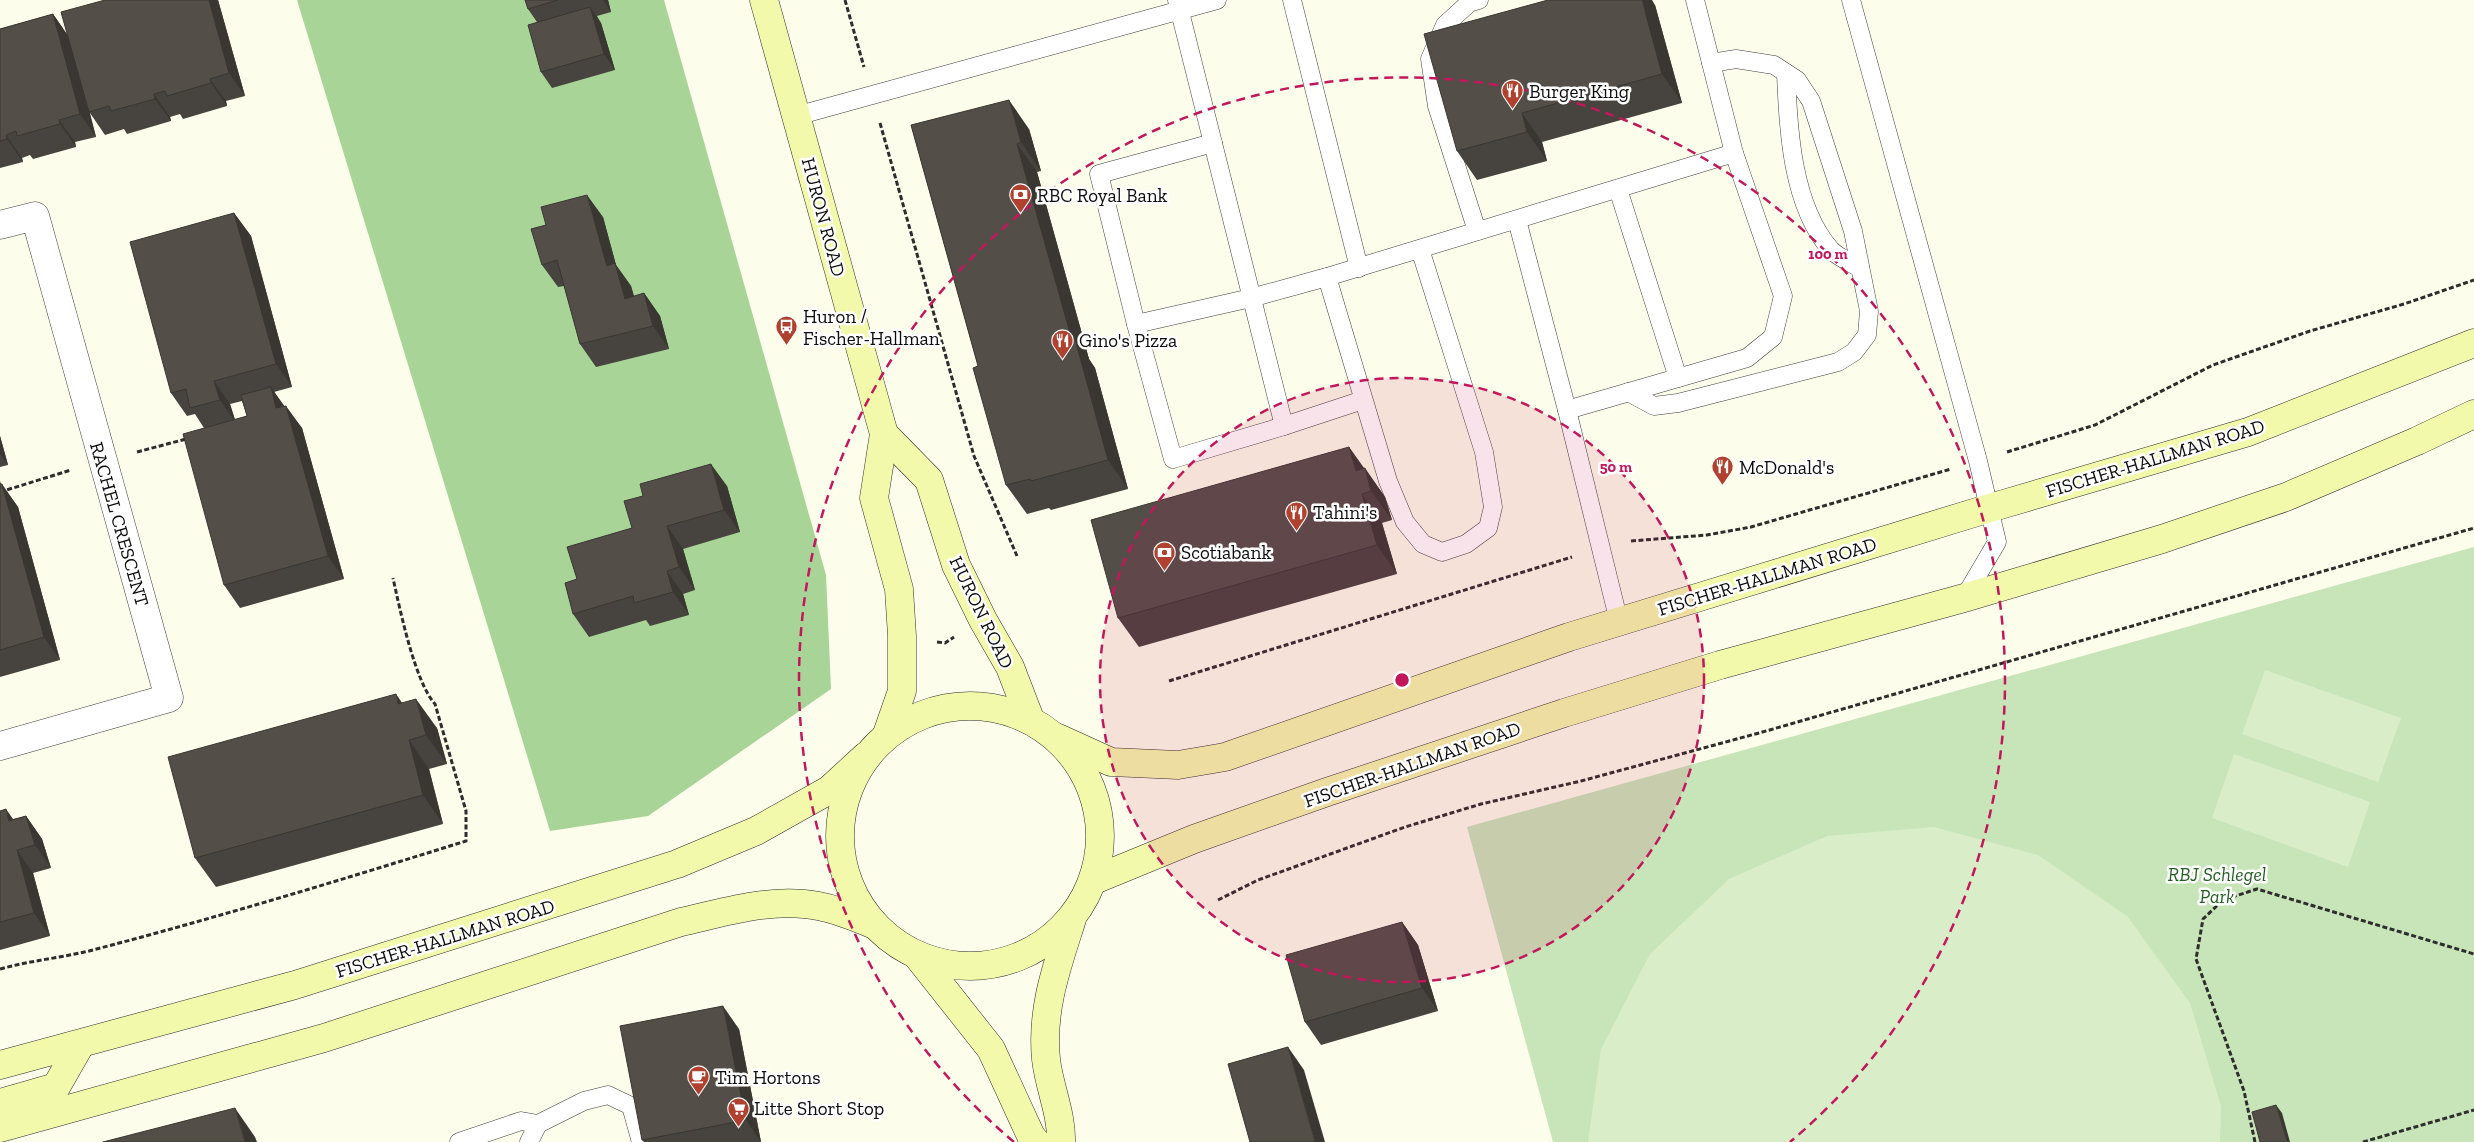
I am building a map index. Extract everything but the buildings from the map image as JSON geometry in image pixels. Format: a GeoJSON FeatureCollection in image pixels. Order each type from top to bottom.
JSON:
{"type":"FeatureCollection","features":[{"type":"Feature","properties":{"kind":"main road","name":"HURON ROAD"},"geometry":{"type":"LineString","coordinates":[[764,0],[884,434],[874,498],[899,588],[902,636],[902,691],[887,734]]}},
{"type":"Feature","properties":{"kind":"main road","name":"FISCHER-HALLMAN ROAD"},"geometry":{"type":"LineString","coordinates":[[1058,738],[1111,762],[1178,765],[1225,757],[1430,684],[1619,622],[1990,508],[2248,432],[2474,343]]}},
{"type":"Feature","properties":{"kind":"main road","name":"FISCHER-HALLMAN ROAD"},"geometry":{"type":"LineString","coordinates":[[1094,880],[1194,839],[1327,792],[1564,713],[1720,666],[1964,598],[2162,538],[2286,497],[2417,441],[2474,414]]}},
{"type":"Feature","properties":{"kind":"main road","name":"HURON ROAD"},"geometry":{"type":"LineString","coordinates":[[884,434],[929,480],[956,565],[983,620],[1010,667],[1030,719]]}},
{"type":"Feature","properties":{"kind":"main road"},"geometry":{"type":"LineString","coordinates":[[1061,1142],[1062,1125],[1051,1090],[1046,1058],[1048,996],[1072,919],[1094,880],[1101,842],[1097,804],[1082,768],[1058,738],[1030,719],[982,705],[932,710],[887,734],[866,756],[847,790],[840,829],[843,868],[856,898],[875,925],[895,944],[919,958],[961,967],[992,965],[1036,949],[1072,919]]}},
{"type":"Feature","properties":{"kind":"main road","name":"FISCHER-HALLMAN ROAD"},"geometry":{"type":"LineString","coordinates":[[0,1065],[80,1045],[296,985],[678,864],[756,831],[821,795],[866,756]]}},
{"type":"Feature","properties":{"kind":"main road"},"geometry":{"type":"LineString","coordinates":[[0,1128],[324,1038],[682,922],[715,914],[771,904],[804,904],[837,910],[875,925]]}},
{"type":"Feature","properties":{"kind":"main road"},"geometry":{"type":"LineString","coordinates":[[919,958],[991,1049],[1031,1136],[1036,1142]]}},
{"type":"Feature","properties":{"kind":"main road"},"geometry":{"type":"LineString","coordinates":[[0,1103],[56,1087],[80,1045]]}},
{"type":"Feature","properties":{"kind":"street","name":"RACHEL CRESCENT"},"geometry":{"type":"LineString","coordinates":[[0,225],[35,216],[169,698],[0,746]]}},
{"type":"Feature","properties":{"kind":"lane"},"geometry":{"type":"LineString","coordinates":[[796,116],[1179,5],[1216,0]]}},
{"type":"Feature","properties":{"kind":"lane"},"geometry":{"type":"LineString","coordinates":[[1292,0],[1359,268]]}},
{"type":"Feature","properties":{"kind":"lane"},"geometry":{"type":"LineString","coordinates":[[1477,231],[1437,106],[1430,59],[1469,3],[1479,0]]}},
{"type":"Feature","properties":{"kind":"lane"},"geometry":{"type":"LineString","coordinates":[[1567,410],[1747,358],[1773,337],[1783,296],[1734,153],[1695,0]]}},
{"type":"Feature","properties":{"kind":"lane"},"geometry":{"type":"LineString","coordinates":[[1850,0],[1978,461],[1997,542],[1964,598]]}},
{"type":"Feature","properties":{"kind":"lane"},"geometry":{"type":"LineString","coordinates":[[1179,5],[1284,426]]}},
{"type":"Feature","properties":{"kind":"lane"},"geometry":{"type":"LineString","coordinates":[[1628,392],[1654,406],[1678,403],[1838,362],[1854,352],[1867,335],[1869,311],[1854,232],[1811,101],[1797,80],[1774,65],[1736,59],[1711,63]]}},
{"type":"Feature","properties":{"kind":"lane"},"geometry":{"type":"LineString","coordinates":[[1786,73],[1788,119],[1797,174],[1812,224],[1832,251],[1860,268]]}},
{"type":"Feature","properties":{"kind":"lane"},"geometry":{"type":"LineString","coordinates":[[1214,143],[1099,174],[1136,324],[1173,459],[1284,426],[1362,400]]}},
{"type":"Feature","properties":{"kind":"lane"},"geometry":{"type":"LineString","coordinates":[[1136,324],[1251,298],[1359,268],[1734,153]]}},
{"type":"Feature","properties":{"kind":"lane"},"geometry":{"type":"LineString","coordinates":[[1618,189],[1678,378]]}},
{"type":"Feature","properties":{"kind":"lane"},"geometry":{"type":"LineString","coordinates":[[1516,220],[1567,410],[1619,622]]}},
{"type":"Feature","properties":{"kind":"lane"},"geometry":{"type":"LineString","coordinates":[[1327,277],[1362,400],[1388,481],[1405,522],[1422,544],[1442,552],[1466,544],[1488,528],[1493,507],[1484,452],[1420,249]]}},
{"type":"Feature","properties":{"kind":"lane"},"geometry":{"type":"LineString","coordinates":[[459,1142],[521,1121],[538,1124],[584,1101],[608,1094],[631,1106],[641,1142]]}},
{"type":"Feature","properties":{"kind":"lane"},"geometry":{"type":"LineString","coordinates":[[529,1142],[538,1124]]}},
{"type":"Feature","properties":{"kind":"path"},"geometry":{"type":"LineString","coordinates":[[845,0],[974,456],[1017,556]]}},
{"type":"Feature","properties":{"kind":"path"},"geometry":{"type":"LineString","coordinates":[[1169,681],[1601,548],[1636,540],[1706,535],[1750,528],[1978,461],[2095,424],[2213,365],[2310,331],[2404,304],[2474,280]]}},
{"type":"Feature","properties":{"kind":"path"},"geometry":{"type":"LineString","coordinates":[[136,452],[191,438]]}},
{"type":"Feature","properties":{"kind":"path"},"geometry":{"type":"LineString","coordinates":[[0,492],[46,479],[74,468]]}},
{"type":"Feature","properties":{"kind":"path"},"geometry":{"type":"LineString","coordinates":[[1218,900],[1258,880],[1372,839],[1481,804],[1581,781],[1759,733],[2474,528]]}},
{"type":"Feature","properties":{"kind":"path"},"geometry":{"type":"LineString","coordinates":[[0,969],[27,961],[96,949],[320,887],[466,841],[466,812],[435,704],[428,696],[407,634],[392,578]]}},
{"type":"Feature","properties":{"kind":"path"},"geometry":{"type":"LineString","coordinates":[[931,641],[945,643],[959,634]]}},
{"type":"Feature","properties":{"kind":"path"},"geometry":{"type":"LineString","coordinates":[[2255,1142],[2244,1091],[2196,959],[2203,919],[2224,900],[2257,889],[2474,954]]}},
{"type":"Feature","properties":{"kind":"path"},"geometry":{"type":"LineString","coordinates":[[2363,1142],[2474,1110]]}},
{"type":"Feature","properties":{"kind":"green space"},"geometry":{"type":"Polygon","coordinates":[[[297,0],[664,0],[826,575],[831,689],[648,816],[550,831],[297,0]]]}},
{"type":"Feature","properties":{"kind":"green space","name":"RBJ Schlegel Park"},"geometry":{"type":"Polygon","coordinates":[[[2474,547],[2474,1142],[1553,1142],[1467,827],[2474,547]]]}},
{"type":"Feature","properties":{"kind":"green space"},"geometry":{"type":"Polygon","coordinates":[[[2265,670],[2401,718],[2378,782],[2242,734],[2265,670]]]}},
{"type":"Feature","properties":{"kind":"green space"},"geometry":{"type":"Polygon","coordinates":[[[2234,754],[2370,802],[2348,867],[2212,818],[2234,754]]]}},
{"type":"Feature","properties":{"kind":"green space"},"geometry":{"type":"Polygon","coordinates":[[[1934,827],[2038,855],[2127,916],[2190,1003],[2221,1106],[2220,1142],[1588,1142],[1601,1049],[1650,954],[1729,879],[1827,836],[1934,827]]]}},
{"type":"Feature","properties":{"kind":"place","name":"Burger King"},"geometry":{"type":"Point","coordinates":[1513,110]}},
{"type":"Feature","properties":{"kind":"place","name":"RBC Royal Bank"},"geometry":{"type":"Point","coordinates":[1021,214]}},
{"type":"Feature","properties":{"kind":"place","name":"Huron / Fischer-Hallman"},"geometry":{"type":"Point","coordinates":[787,346]}},
{"type":"Feature","properties":{"kind":"place","name":"Gino's Pizza"},"geometry":{"type":"Point","coordinates":[1063,359]}},
{"type":"Feature","properties":{"kind":"place","name":"McDonald's"},"geometry":{"type":"Point","coordinates":[1723,486]}},
{"type":"Feature","properties":{"kind":"place","name":"Tahini's"},"geometry":{"type":"Point","coordinates":[1297,531]}},
{"type":"Feature","properties":{"kind":"place","name":"Scotiabank"},"geometry":{"type":"Point","coordinates":[1165,571]}},
{"type":"Feature","properties":{"kind":"place","name":"Tim Hortons"},"geometry":{"type":"Point","coordinates":[699,1096]}},
{"type":"Feature","properties":{"kind":"place","name":"Litte Short Stop"},"geometry":{"type":"Point","coordinates":[738,1127]}}]}
